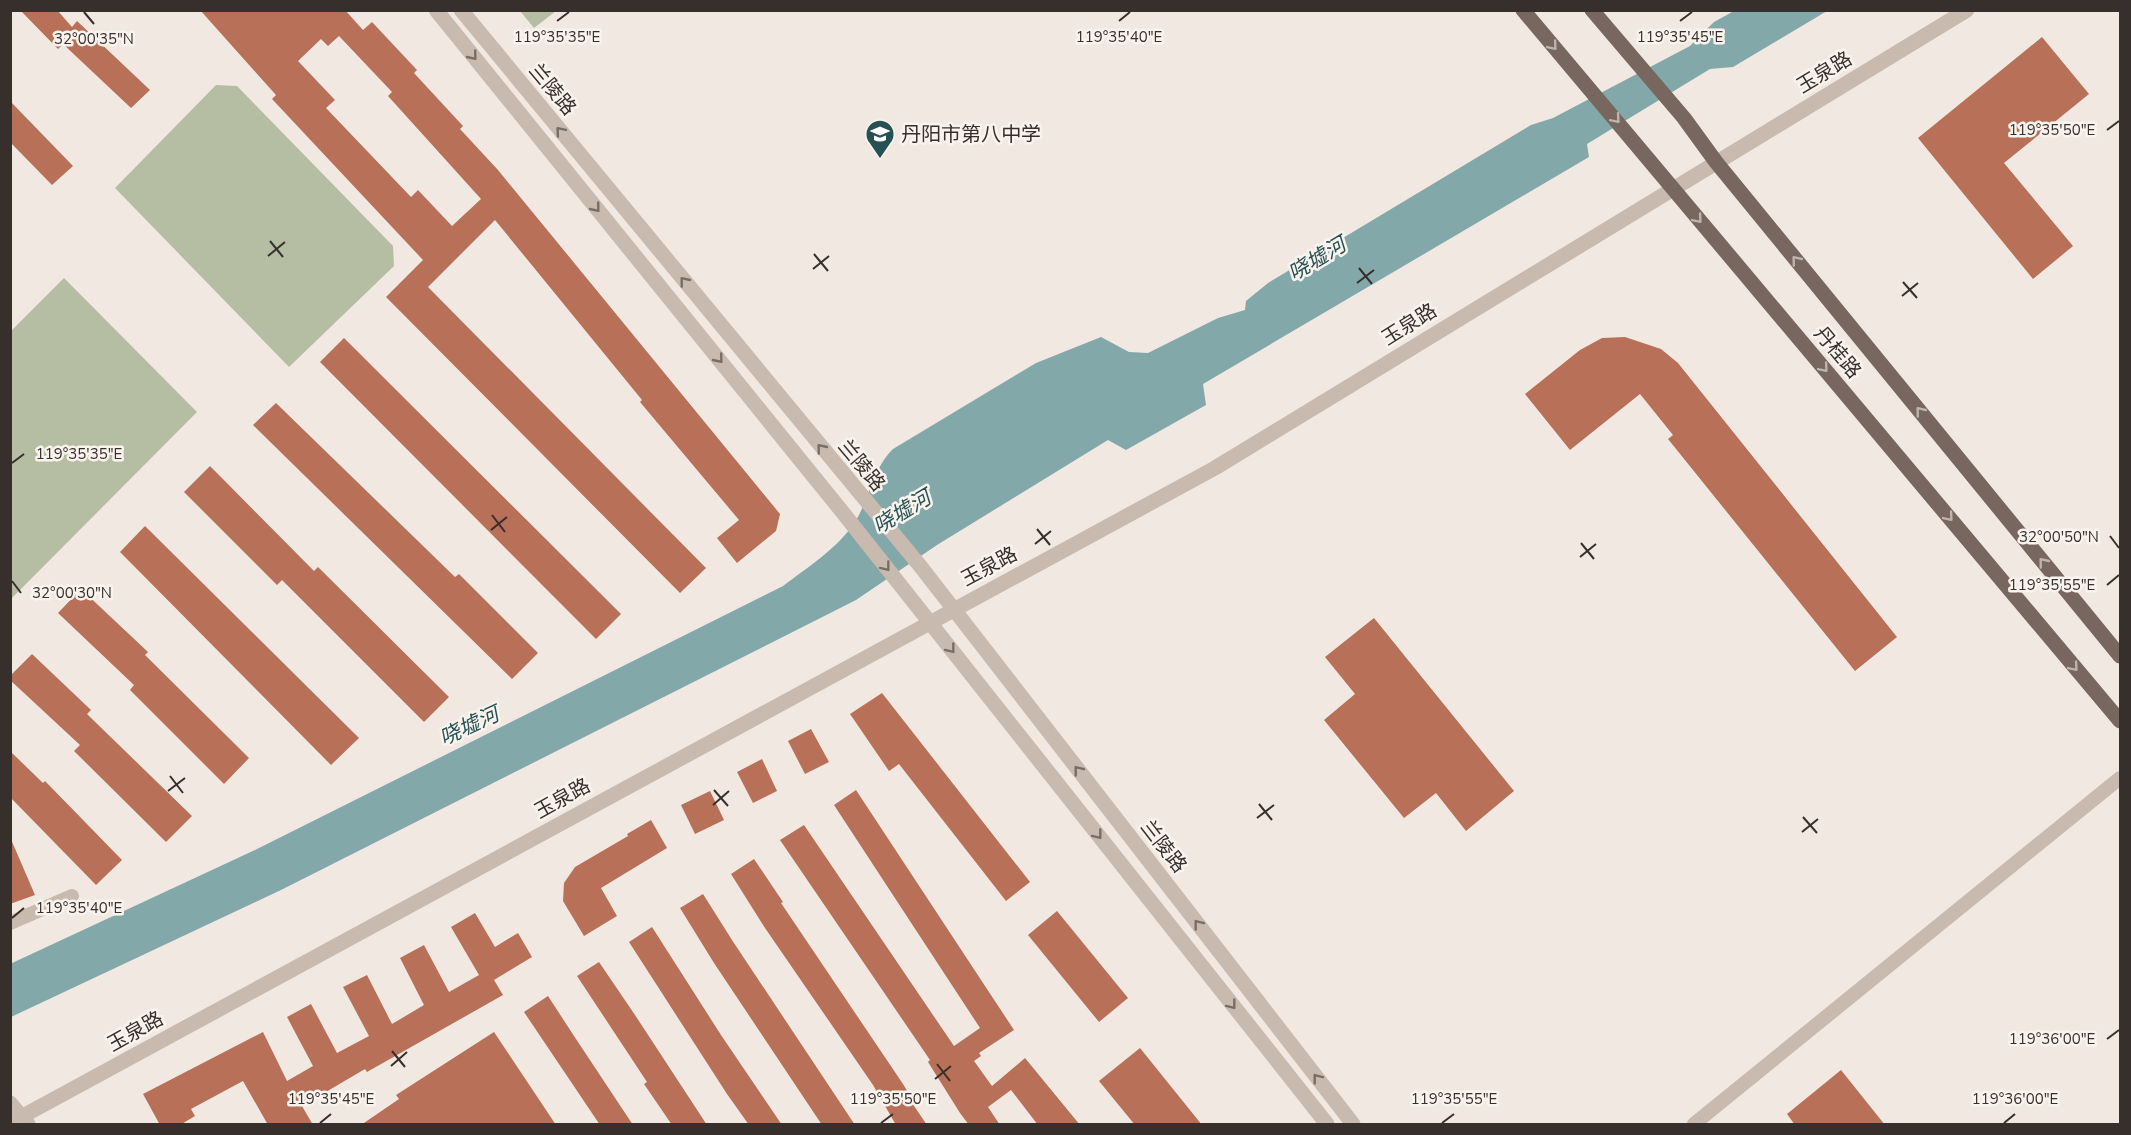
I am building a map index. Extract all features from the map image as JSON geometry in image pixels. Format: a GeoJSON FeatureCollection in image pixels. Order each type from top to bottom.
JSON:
{"type":"FeatureCollection","features":[{"type":"Feature","properties":{"kind":"main road","name":"丹桂路"},"geometry":{"type":"LineString","coordinates":[[1523,10],[2121,721]]}},
{"type":"Feature","properties":{"kind":"main road","name":"丹桂路"},"geometry":{"type":"LineString","coordinates":[[1592,10],[1684,118],[1716,162],[2121,656]]}},
{"type":"Feature","properties":{"kind":"street","name":"兰陵路"},"geometry":{"type":"LineString","coordinates":[[436,10],[844,514],[1327,1125]]}},
{"type":"Feature","properties":{"kind":"street","name":"兰陵路"},"geometry":{"type":"LineString","coordinates":[[461,10],[921,567],[1353,1125]]}},
{"type":"Feature","properties":{"kind":"street","name":"玉泉路"},"geometry":{"type":"LineString","coordinates":[[20,1121],[953,609],[1215,468],[1967,10]]}},
{"type":"Feature","properties":{"kind":"street"},"geometry":{"type":"LineString","coordinates":[[1694,1125],[2121,778]]}},
{"type":"Feature","properties":{"kind":"street"},"geometry":{"type":"LineString","coordinates":[[10,923],[72,896]]}},
{"type":"Feature","properties":{"kind":"street"},"geometry":{"type":"LineString","coordinates":[[10,1102],[20,1121]]}},
{"type":"Feature","properties":{"kind":"green space"},"geometry":{"type":"Polygon","coordinates":[[[520,11],[556,11],[534,28],[520,11]]]}},
{"type":"Feature","properties":{"kind":"green space"},"geometry":{"type":"Polygon","coordinates":[[[216,85],[237,86],[393,246],[394,266],[289,367],[115,188],[216,85]]]}},
{"type":"Feature","properties":{"kind":"green space"},"geometry":{"type":"Polygon","coordinates":[[[64,278],[197,412],[11,599],[11,331],[64,278]]]}},
{"type":"Feature","properties":{"kind":"water","name":"哓墟河"},"geometry":{"type":"Polygon","coordinates":[[[1734,11],[1827,11],[1733,67],[1710,69],[1587,144],[1589,157],[1203,384],[1206,405],[1126,450],[1108,440],[937,545],[856,600],[283,889],[11,1017],[10,964],[257,849],[783,586],[822,557],[848,532],[860,513],[880,466],[893,449],[1036,363],[1101,337],[1129,352],[1148,353],[1218,318],[1245,310],[1246,301],[1268,283],[1531,125],[1553,118],[1690,46],[1714,22],[1734,11]]]}},
{"type":"Feature","properties":{"kind":"building"},"geometry":{"type":"Polygon","coordinates":[[[20,10],[57,10],[72,27],[77,21],[150,90],[131,108],[63,44],[58,49],[20,10]]]}},
{"type":"Feature","properties":{"kind":"building"},"geometry":{"type":"Polygon","coordinates":[[[200,10],[345,10],[363,30],[372,22],[417,70],[414,73],[463,126],[460,129],[498,170],[780,514],[776,531],[737,563],[717,538],[739,520],[640,402],[642,400],[495,220],[428,287],[706,568],[680,593],[386,297],[423,260],[272,99],[276,95],[200,10]],[[339,36],[328,46],[321,39],[298,61],[335,100],[326,108],[411,197],[418,190],[452,226],[481,199],[388,96],[392,92],[339,36]]]}},
{"type":"Feature","properties":{"kind":"building"},"geometry":{"type":"Polygon","coordinates":[[[2042,37],[2089,94],[2004,163],[2073,246],[2033,279],[1918,138],[2042,37]]]}},
{"type":"Feature","properties":{"kind":"building"},"geometry":{"type":"Polygon","coordinates":[[[10,101],[73,166],[52,185],[10,142],[10,101]]]}},
{"type":"Feature","properties":{"kind":"building"},"geometry":{"type":"Polygon","coordinates":[[[1625,337],[1661,349],[1678,363],[1897,637],[1855,671],[1668,439],[1673,435],[1640,394],[1570,450],[1525,394],[1580,350],[1602,338],[1625,337]]]}},
{"type":"Feature","properties":{"kind":"building"},"geometry":{"type":"Polygon","coordinates":[[[344,338],[621,614],[596,639],[320,362],[344,338]]]}},
{"type":"Feature","properties":{"kind":"building"},"geometry":{"type":"Polygon","coordinates":[[[276,403],[455,577],[459,574],[538,653],[512,679],[253,425],[276,403]]]}},
{"type":"Feature","properties":{"kind":"building"},"geometry":{"type":"Polygon","coordinates":[[[210,466],[314,571],[318,567],[449,697],[424,722],[282,580],[277,585],[184,492],[210,466]]]}},
{"type":"Feature","properties":{"kind":"building"},"geometry":{"type":"Polygon","coordinates":[[[145,526],[359,738],[331,765],[120,552],[145,526]]]}},
{"type":"Feature","properties":{"kind":"building"},"geometry":{"type":"Polygon","coordinates":[[[81,589],[148,652],[145,655],[249,758],[224,784],[130,690],[134,685],[58,613],[81,589]]]}},
{"type":"Feature","properties":{"kind":"building"},"geometry":{"type":"Polygon","coordinates":[[[1374,618],[1514,791],[1466,831],[1436,793],[1404,818],[1324,720],[1355,694],[1325,657],[1374,618]]]}},
{"type":"Feature","properties":{"kind":"building"},"geometry":{"type":"Polygon","coordinates":[[[32,654],[91,710],[87,714],[192,816],[166,842],[74,751],[80,745],[10,680],[10,676],[32,654]]]}},
{"type":"Feature","properties":{"kind":"building"},"geometry":{"type":"Polygon","coordinates":[[[882,693],[1030,882],[1006,901],[899,764],[889,771],[850,714],[882,693]]]}},
{"type":"Feature","properties":{"kind":"building"},"geometry":{"type":"Polygon","coordinates":[[[811,729],[829,762],[805,774],[788,741],[811,729]]]}},
{"type":"Feature","properties":{"kind":"building"},"geometry":{"type":"Polygon","coordinates":[[[10,751],[43,783],[45,781],[122,860],[96,885],[10,797],[10,751]]]}},
{"type":"Feature","properties":{"kind":"building"},"geometry":{"type":"Polygon","coordinates":[[[762,759],[777,791],[753,803],[737,772],[762,759]]]}},
{"type":"Feature","properties":{"kind":"building"},"geometry":{"type":"Polygon","coordinates":[[[856,790],[1014,1030],[979,1053],[981,1056],[974,1061],[992,1086],[1025,1058],[1080,1125],[1038,1125],[1011,1090],[988,1107],[1000,1125],[969,1125],[960,1113],[928,1062],[930,1060],[780,840],[804,825],[954,1046],[980,1028],[834,805],[856,790]]]}},
{"type":"Feature","properties":{"kind":"building"},"geometry":{"type":"Polygon","coordinates":[[[710,791],[724,820],[695,834],[681,805],[710,791]]]}},
{"type":"Feature","properties":{"kind":"building"},"geometry":{"type":"Polygon","coordinates":[[[651,820],[667,848],[601,888],[617,916],[584,936],[563,901],[564,883],[575,867],[651,820]]]}},
{"type":"Feature","properties":{"kind":"building"},"geometry":{"type":"Polygon","coordinates":[[[10,837],[35,895],[10,904],[10,837]]]}},
{"type":"Feature","properties":{"kind":"building"},"geometry":{"type":"Polygon","coordinates":[[[754,859],[903,1084],[912,1099],[910,1100],[927,1125],[896,1125],[873,1085],[765,928],[731,874],[754,859]]]}},
{"type":"Feature","properties":{"kind":"building"},"geometry":{"type":"Polygon","coordinates":[[[703,894],[855,1125],[822,1125],[714,963],[680,908],[703,894]]]}},
{"type":"Feature","properties":{"kind":"building"},"geometry":{"type":"Polygon","coordinates":[[[1057,911],[1128,998],[1099,1022],[1028,935],[1057,911]]]}},
{"type":"Feature","properties":{"kind":"building"},"geometry":{"type":"Polygon","coordinates":[[[475,913],[495,947],[518,933],[532,957],[494,980],[503,995],[367,1072],[365,1069],[302,1106],[313,1125],[268,1125],[243,1081],[191,1109],[195,1116],[180,1125],[160,1125],[143,1094],[263,1032],[287,1081],[313,1066],[287,1017],[311,1004],[337,1053],[369,1036],[343,987],[367,975],[392,1024],[424,1005],[400,958],[424,945],[449,992],[479,975],[451,927],[475,913]]]}},
{"type":"Feature","properties":{"kind":"building"},"geometry":{"type":"Polygon","coordinates":[[[652,927],[782,1125],[749,1125],[727,1094],[629,942],[652,927]]]}},
{"type":"Feature","properties":{"kind":"building"},"geometry":{"type":"Polygon","coordinates":[[[599,962],[707,1125],[672,1125],[644,1084],[647,1082],[577,976],[599,962]]]}},
{"type":"Feature","properties":{"kind":"building"},"geometry":{"type":"Polygon","coordinates":[[[548,996],[633,1125],[600,1125],[524,1012],[548,996]]]}},
{"type":"Feature","properties":{"kind":"building"},"geometry":{"type":"Polygon","coordinates":[[[494,1032],[556,1125],[361,1125],[399,1099],[396,1095],[494,1032]]]}},
{"type":"Feature","properties":{"kind":"building"},"geometry":{"type":"Polygon","coordinates":[[[1140,1048],[1202,1125],[1135,1125],[1099,1081],[1140,1048]]]}},
{"type":"Feature","properties":{"kind":"building"},"geometry":{"type":"Polygon","coordinates":[[[1841,1070],[1885,1125],[1795,1125],[1787,1114],[1841,1070]]]}},
{"type":"Feature","properties":{"kind":"place","name":"丹阳市第八中学"},"geometry":{"type":"Point","coordinates":[880,160]}}]}
